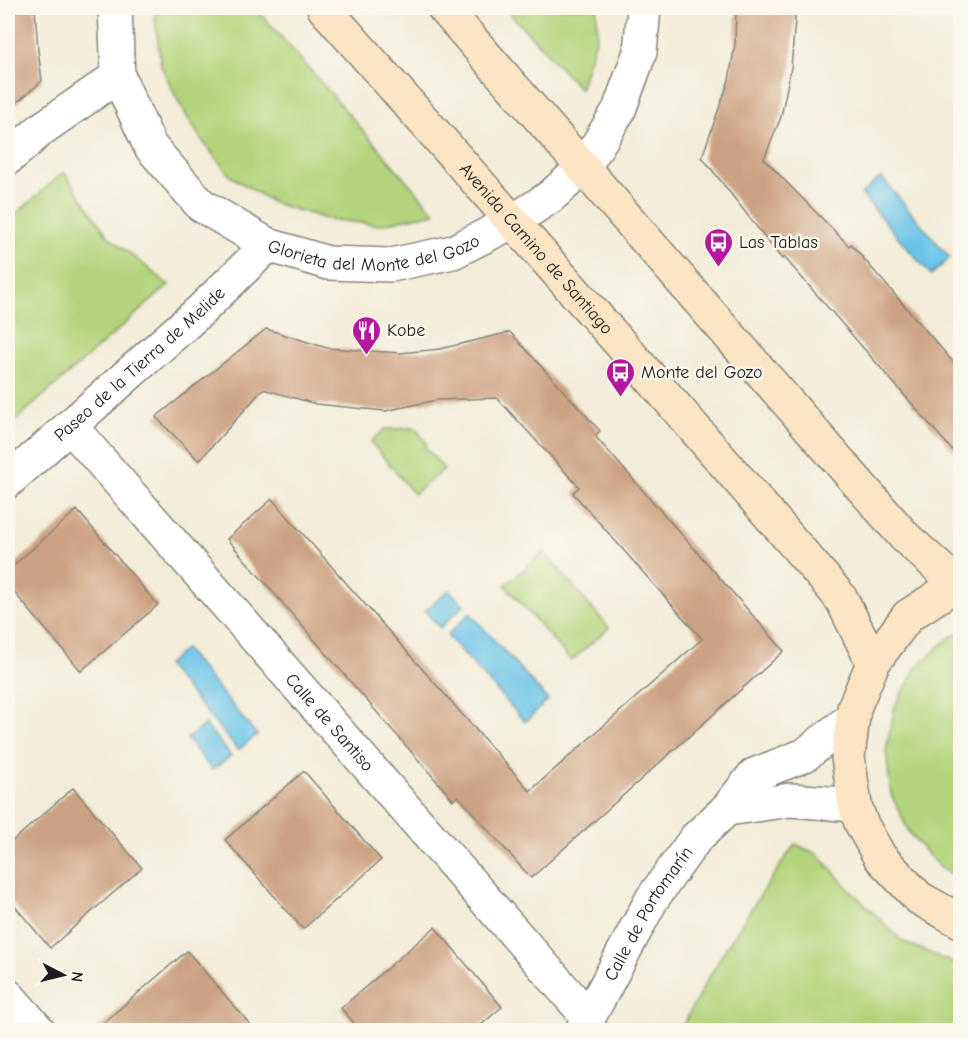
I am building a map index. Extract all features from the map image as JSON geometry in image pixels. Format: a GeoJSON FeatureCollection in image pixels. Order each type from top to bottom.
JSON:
{"type":"FeatureCollection","features":[{"type":"Feature","properties":{"kind":"street","name":"Glorieta del Monte del Gozo"},"geometry":{"type":"LineString","coordinates":[[116,8],[118,76],[150,147],[201,205],[268,245],[328,262],[391,265],[453,252],[512,222],[550,197],[584,167],[619,110],[640,52],[644,8]]}},
{"type":"Feature","properties":{"kind":"street","name":"Avenida Camino de Santiago"},"geometry":{"type":"LineString","coordinates":[[324,8],[649,376],[835,591],[842,600],[873,663]]}},
{"type":"Feature","properties":{"kind":"street"},"geometry":{"type":"LineString","coordinates":[[444,8],[905,537],[958,583],[908,616],[873,663],[854,708],[848,757],[855,805],[861,823],[880,857],[919,898],[960,921]]}},
{"type":"Feature","properties":{"kind":"street"},"geometry":{"type":"LineString","coordinates":[[8,158],[43,128],[118,76]]}},
{"type":"Feature","properties":{"kind":"street","name":"Paseo de la Tierra de Melide"},"geometry":{"type":"LineString","coordinates":[[8,481],[201,310],[268,245]]}},
{"type":"Feature","properties":{"kind":"street","name":"Calle de Santiso"},"geometry":{"type":"LineString","coordinates":[[70,426],[586,1024]]}},
{"type":"Feature","properties":{"kind":"street","name":"Calle de Portomarín"},"geometry":{"type":"LineString","coordinates":[[586,1024],[652,899],[696,838],[727,809],[754,775],[805,755],[853,717]]}},
{"type":"Feature","properties":{"kind":"street"},"geometry":{"type":"LineString","coordinates":[[727,809],[790,800],[855,805]]}},
{"type":"Feature","properties":{"kind":"street"},"geometry":{"type":"LineString","coordinates":[[8,996],[38,1030]]}},
{"type":"Feature","properties":{"kind":"green space"},"geometry":{"type":"Polygon","coordinates":[[[154,8],[256,8],[435,213],[378,225],[326,219],[274,203],[230,176],[201,139],[180,105],[161,66],[154,8]]]}},
{"type":"Feature","properties":{"kind":"green space"},"geometry":{"type":"Polygon","coordinates":[[[505,8],[597,8],[597,36],[580,89],[505,8]]]}},
{"type":"Feature","properties":{"kind":"green space"},"geometry":{"type":"Polygon","coordinates":[[[64,172],[108,236],[169,285],[8,427],[8,221],[64,172]]]}},
{"type":"Feature","properties":{"kind":"green space"},"geometry":{"type":"Polygon","coordinates":[[[415,428],[427,443],[425,447],[444,469],[414,494],[371,442],[385,429],[415,428]]]}},
{"type":"Feature","properties":{"kind":"green space"},"geometry":{"type":"Polygon","coordinates":[[[544,552],[609,628],[571,661],[505,585],[544,552]]]}},
{"type":"Feature","properties":{"kind":"green space"},"geometry":{"type":"Polygon","coordinates":[[[960,632],[960,879],[939,867],[910,834],[891,794],[886,750],[895,706],[917,667],[950,637],[960,632]]]}},
{"type":"Feature","properties":{"kind":"green space"},"geometry":{"type":"Polygon","coordinates":[[[795,844],[818,854],[847,887],[902,941],[960,966],[960,1030],[681,1030],[720,958],[795,844]]]}},
{"type":"Feature","properties":{"kind":"water"},"geometry":{"type":"Polygon","coordinates":[[[881,177],[950,258],[931,275],[861,194],[881,177]]]}},
{"type":"Feature","properties":{"kind":"water"},"geometry":{"type":"Polygon","coordinates":[[[449,590],[464,605],[440,628],[425,611],[449,590]]]}},
{"type":"Feature","properties":{"kind":"water"},"geometry":{"type":"Polygon","coordinates":[[[470,613],[548,700],[525,722],[447,635],[470,613]]]}},
{"type":"Feature","properties":{"kind":"water"},"geometry":{"type":"Polygon","coordinates":[[[185,649],[257,735],[238,750],[166,665],[185,649]]]}},
{"type":"Feature","properties":{"kind":"water"},"geometry":{"type":"Polygon","coordinates":[[[205,724],[231,756],[212,770],[187,739],[205,724]]]}},
{"type":"Feature","properties":{"kind":"building"},"geometry":{"type":"Polygon","coordinates":[[[8,8],[35,8],[42,81],[8,110],[8,8]]]}},
{"type":"Feature","properties":{"kind":"building"},"geometry":{"type":"Polygon","coordinates":[[[736,8],[796,8],[791,68],[781,117],[764,159],[849,246],[851,244],[960,370],[960,459],[784,257],[782,259],[702,157],[729,80],[735,44],[736,8]]]}},
{"type":"Feature","properties":{"kind":"building"},"geometry":{"type":"Polygon","coordinates":[[[266,329],[327,348],[400,353],[440,349],[510,332],[600,431],[595,436],[784,651],[531,878],[458,796],[453,800],[227,539],[272,499],[530,791],[702,639],[573,493],[579,487],[497,398],[437,400],[385,411],[316,404],[263,389],[199,461],[156,417],[266,329]]]}},
{"type":"Feature","properties":{"kind":"building"},"geometry":{"type":"Polygon","coordinates":[[[77,510],[158,605],[81,671],[8,585],[8,570],[77,510]]]}},
{"type":"Feature","properties":{"kind":"building"},"geometry":{"type":"Polygon","coordinates":[[[304,771],[381,860],[303,929],[225,840],[304,771]]]}},
{"type":"Feature","properties":{"kind":"building"},"geometry":{"type":"Polygon","coordinates":[[[73,788],[142,868],[50,948],[8,898],[8,845],[73,788]]]}},
{"type":"Feature","properties":{"kind":"building"},"geometry":{"type":"Polygon","coordinates":[[[435,927],[502,1007],[475,1030],[360,1030],[341,1008],[435,927]]]}},
{"type":"Feature","properties":{"kind":"building"},"geometry":{"type":"Polygon","coordinates":[[[187,951],[255,1030],[95,1030],[187,951]]]}},
{"type":"Feature","properties":{"kind":"place","name":"Las Tablas"},"geometry":{"type":"Point","coordinates":[718,268]}},
{"type":"Feature","properties":{"kind":"place","name":"Kobe"},"geometry":{"type":"Point","coordinates":[366,356]}},
{"type":"Feature","properties":{"kind":"place","name":"Monte del Gozo"},"geometry":{"type":"Point","coordinates":[620,398]}}]}
